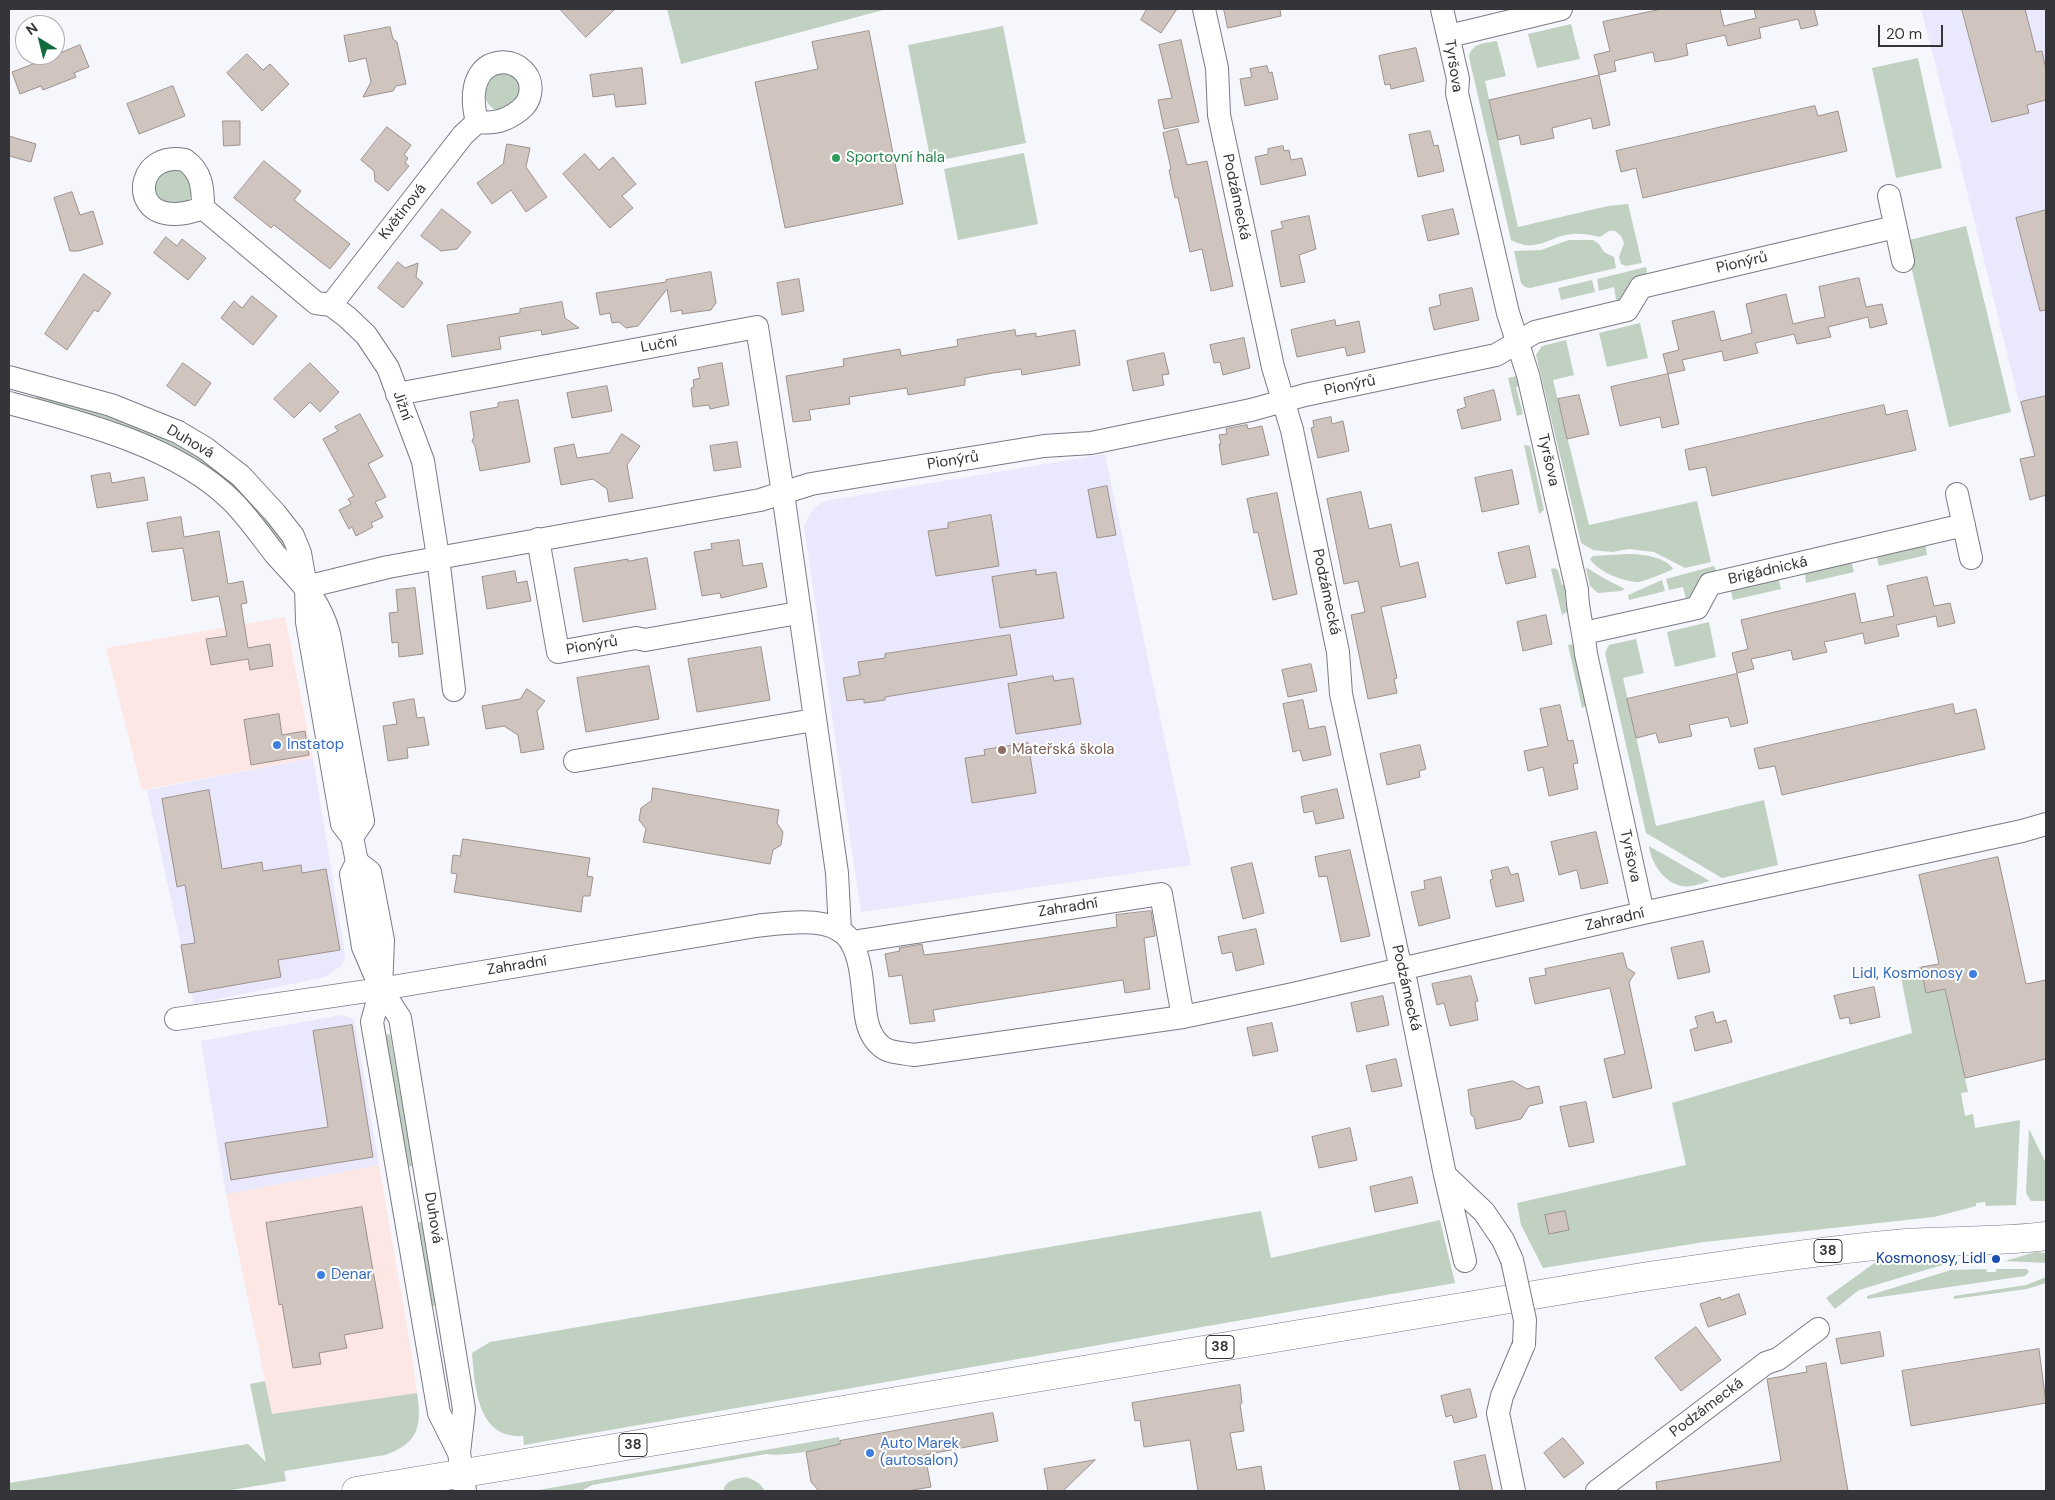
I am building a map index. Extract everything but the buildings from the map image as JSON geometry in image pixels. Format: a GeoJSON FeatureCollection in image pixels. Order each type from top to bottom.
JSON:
{"type":"FeatureCollection","features":[{"type":"Feature","properties":{"kind":"main road","name":"38"},"geometry":{"type":"LineString","coordinates":[[356,1491],[1665,1274],[1843,1249],[1956,1240],[2038,1239]]}},
{"type":"Feature","properties":{"kind":"street","name":"Podzámecká"},"geometry":{"type":"LineString","coordinates":[[1204,9],[1216,68],[1219,115],[1273,367],[1292,430],[1338,652],[1341,694],[1465,1261]]}},
{"type":"Feature","properties":{"kind":"street","name":"Tyršova"},"geometry":{"type":"LineString","coordinates":[[1442,9],[1458,79],[1457,93],[1508,313],[1530,384],[1577,590],[1577,604],[1584,633],[1586,654],[1643,913]]}},
{"type":"Feature","properties":{"kind":"street"},"geometry":{"type":"LineString","coordinates":[[1449,36],[1561,9]]}},
{"type":"Feature","properties":{"kind":"street","name":"Květinová"},"geometry":{"type":"LineString","coordinates":[[331,305],[463,135],[477,122]]}},
{"type":"Feature","properties":{"kind":"street"},"geometry":{"type":"LineString","coordinates":[[1889,196],[1903,261]]}},
{"type":"Feature","properties":{"kind":"street","name":"Jižní"},"geometry":{"type":"LineString","coordinates":[[204,208],[316,303],[331,305],[347,316],[366,335],[388,368],[422,461],[438,557],[454,690]]}},
{"type":"Feature","properties":{"kind":"street","name":"Pionýrů"},"geometry":{"type":"LineString","coordinates":[[306,587],[388,566],[760,500],[812,484],[1044,446],[1091,443],[1251,410],[1283,400],[1496,356],[1535,332],[1627,310],[1641,287],[1895,227]]}},
{"type":"Feature","properties":{"kind":"street","name":"Luční"},"geometry":{"type":"LineString","coordinates":[[397,394],[757,327],[783,493]]}},
{"type":"Feature","properties":{"kind":"street","name":"Duhová"},"geometry":{"type":"LineString","coordinates":[[9,380],[110,405],[178,432],[205,448],[241,476],[270,507],[293,536],[300,553],[306,587],[307,622],[330,691],[342,824],[352,837],[358,862],[370,872],[383,940],[381,989],[400,1018],[464,1409],[462,1473]]}},
{"type":"Feature","properties":{"kind":"street","name":"Duhová"},"geometry":{"type":"LineString","coordinates":[[9,404],[100,431],[173,459],[202,477],[231,501],[306,587]]}},
{"type":"Feature","properties":{"kind":"street"},"geometry":{"type":"LineString","coordinates":[[783,493],[798,613],[846,936]]}},
{"type":"Feature","properties":{"kind":"street"},"geometry":{"type":"LineString","coordinates":[[1957,494],[1971,558]]}},
{"type":"Feature","properties":{"kind":"street","name":"Brigádnická"},"geometry":{"type":"LineString","coordinates":[[1584,633],[1697,608],[1710,584],[1964,525]]}},
{"type":"Feature","properties":{"kind":"street","name":"Pionýrů"},"geometry":{"type":"LineString","coordinates":[[538,539],[558,652],[636,638],[645,640],[798,613]]}},
{"type":"Feature","properties":{"kind":"street"},"geometry":{"type":"LineString","coordinates":[[575,761],[814,720]]}},
{"type":"Feature","properties":{"kind":"street","name":"Zahradní"},"geometry":{"type":"LineString","coordinates":[[176,1019],[381,989],[780,923],[808,922],[827,925],[846,936],[857,956],[867,1023],[874,1038],[882,1048],[914,1056],[1183,1017],[1293,994],[1643,913],[2046,824]]}},
{"type":"Feature","properties":{"kind":"street","name":"Zahradní"},"geometry":{"type":"LineString","coordinates":[[846,936],[1161,894],[1183,1017]]}},
{"type":"Feature","properties":{"kind":"street"},"geometry":{"type":"LineString","coordinates":[[1445,1175],[1484,1212],[1503,1240],[1512,1260],[1525,1320],[1524,1344],[1502,1396],[1498,1413],[1514,1491]]}},
{"type":"Feature","properties":{"kind":"street","name":"Podzámecká"},"geometry":{"type":"LineString","coordinates":[[1597,1491],[1766,1363],[1778,1359],[1818,1329]]}},
{"type":"Feature","properties":{"kind":"shaded area"},"geometry":{"type":"Polygon","coordinates":[[[1921,9],[2046,9],[2046,509],[1933,55],[1921,9]]]}},
{"type":"Feature","properties":{"kind":"shaded area","name":"Mateřská škola"},"geometry":{"type":"Polygon","coordinates":[[[1105,454],[1191,865],[861,912],[804,527],[810,514],[825,501],[1105,454]]]}},
{"type":"Feature","properties":{"kind":"shaded area"},"geometry":{"type":"Polygon","coordinates":[[[285,617],[313,758],[142,790],[106,648],[285,617]]]}},
{"type":"Feature","properties":{"kind":"shaded area"},"geometry":{"type":"Polygon","coordinates":[[[313,758],[344,949],[345,957],[341,966],[325,977],[194,1004],[147,790],[313,758]]]}},
{"type":"Feature","properties":{"kind":"shaded area"},"geometry":{"type":"Polygon","coordinates":[[[341,1015],[354,1019],[379,1165],[226,1194],[201,1041],[341,1015]]]}},
{"type":"Feature","properties":{"kind":"shaded area","name":"Denar"},"geometry":{"type":"Polygon","coordinates":[[[379,1165],[412,1356],[419,1408],[284,1471],[226,1194],[379,1165]]]}},
{"type":"Feature","properties":{"kind":"green space"},"geometry":{"type":"Polygon","coordinates":[[[667,9],[887,9],[681,64],[667,9]]]}},
{"type":"Feature","properties":{"kind":"green space"},"geometry":{"type":"Polygon","coordinates":[[[1571,24],[1580,59],[1537,68],[1528,34],[1571,24]]]}},
{"type":"Feature","properties":{"kind":"green space"},"geometry":{"type":"Polygon","coordinates":[[[1003,26],[1026,143],[931,162],[908,45],[1003,26]]]}},
{"type":"Feature","properties":{"kind":"green space"},"geometry":{"type":"Polygon","coordinates":[[[1497,41],[1506,76],[1485,81],[1518,227],[1608,206],[1628,204],[1642,263],[1626,266],[1621,264],[1619,257],[1624,243],[1621,236],[1615,231],[1609,231],[1600,237],[1579,234],[1564,235],[1536,245],[1520,244],[1511,240],[1469,57],[1470,52],[1476,46],[1497,41]]]}},
{"type":"Feature","properties":{"kind":"green space"},"geometry":{"type":"Polygon","coordinates":[[[1918,58],[1942,168],[1896,178],[1872,68],[1918,58]]]}},
{"type":"Feature","properties":{"kind":"green space"},"geometry":{"type":"Polygon","coordinates":[[[499,71],[517,76],[522,99],[498,111],[493,109],[487,102],[485,90],[486,81],[499,71]]]}},
{"type":"Feature","properties":{"kind":"green space"},"geometry":{"type":"Polygon","coordinates":[[[1024,153],[1038,224],[958,240],[944,169],[1024,153]]]}},
{"type":"Feature","properties":{"kind":"green space"},"geometry":{"type":"Polygon","coordinates":[[[165,169],[186,170],[193,193],[188,201],[168,206],[156,193],[155,184],[165,169]]]}},
{"type":"Feature","properties":{"kind":"green space"},"geometry":{"type":"Polygon","coordinates":[[[1966,226],[2011,412],[1949,427],[1905,241],[1966,226]]]}},
{"type":"Feature","properties":{"kind":"green space"},"geometry":{"type":"Polygon","coordinates":[[[1569,240],[1593,240],[1599,244],[1604,252],[1614,257],[1616,268],[1530,288],[1525,287],[1521,283],[1514,251],[1541,250],[1569,240]]]}},
{"type":"Feature","properties":{"kind":"green space"},"geometry":{"type":"Polygon","coordinates":[[[1646,267],[1647,272],[1645,276],[1631,280],[1622,300],[1616,299],[1614,287],[1599,291],[1597,279],[1646,267]]]}},
{"type":"Feature","properties":{"kind":"green space"},"geometry":{"type":"Polygon","coordinates":[[[1592,280],[1595,292],[1561,300],[1558,288],[1592,280]]]}},
{"type":"Feature","properties":{"kind":"green space"},"geometry":{"type":"Polygon","coordinates":[[[1640,323],[1648,358],[1607,367],[1599,333],[1640,323]]]}},
{"type":"Feature","properties":{"kind":"green space"},"geometry":{"type":"Polygon","coordinates":[[[1566,340],[1574,375],[1553,380],[1589,525],[1697,501],[1711,562],[1685,568],[1654,552],[1629,549],[1612,552],[1593,550],[1581,543],[1536,355],[1542,346],[1566,340]]]}},
{"type":"Feature","properties":{"kind":"green space"},"geometry":{"type":"Polygon","coordinates":[[[1520,375],[1523,385],[1516,387],[1523,414],[1517,416],[1508,378],[1520,375]]]}},
{"type":"Feature","properties":{"kind":"green space"},"geometry":{"type":"Polygon","coordinates":[[[35,393],[138,426],[184,446],[225,474],[274,527],[293,557],[254,513],[37,401],[35,393]]]}},
{"type":"Feature","properties":{"kind":"green space"},"geometry":{"type":"Polygon","coordinates":[[[1524,445],[1530,446],[1544,510],[1539,514],[1524,445]]]}},
{"type":"Feature","properties":{"kind":"green space"},"geometry":{"type":"Polygon","coordinates":[[[1922,544],[1926,547],[1927,555],[1879,566],[1877,558],[1879,554],[1922,544]]]}},
{"type":"Feature","properties":{"kind":"green space"},"geometry":{"type":"Polygon","coordinates":[[[1629,554],[1659,559],[1670,565],[1673,569],[1639,582],[1633,582],[1605,572],[1590,559],[1593,556],[1629,554]]]}},
{"type":"Feature","properties":{"kind":"green space"},"geometry":{"type":"Polygon","coordinates":[[[1849,561],[1854,572],[1806,583],[1805,575],[1807,571],[1849,561]]]}},
{"type":"Feature","properties":{"kind":"green space"},"geometry":{"type":"Polygon","coordinates":[[[1714,566],[1716,570],[1714,575],[1700,578],[1691,599],[1686,599],[1683,587],[1669,590],[1666,579],[1714,566]]]}},
{"type":"Feature","properties":{"kind":"green space"},"geometry":{"type":"Polygon","coordinates":[[[1555,568],[1558,570],[1562,585],[1567,584],[1569,593],[1565,599],[1568,611],[1562,615],[1551,569],[1555,568]]]}},
{"type":"Feature","properties":{"kind":"green space"},"geometry":{"type":"Polygon","coordinates":[[[1587,568],[1625,589],[1598,593],[1590,586],[1587,568]]]}},
{"type":"Feature","properties":{"kind":"green space"},"geometry":{"type":"Polygon","coordinates":[[[1776,578],[1781,589],[1733,600],[1731,591],[1733,587],[1776,578]]]}},
{"type":"Feature","properties":{"kind":"green space"},"geometry":{"type":"Polygon","coordinates":[[[1662,580],[1665,591],[1629,600],[1628,595],[1662,580]]]}},
{"type":"Feature","properties":{"kind":"green space"},"geometry":{"type":"Polygon","coordinates":[[[1709,622],[1716,657],[1675,667],[1667,632],[1709,622]]]}},
{"type":"Feature","properties":{"kind":"green space"},"geometry":{"type":"Polygon","coordinates":[[[1636,639],[1644,673],[1623,678],[1656,826],[1764,800],[1778,865],[1722,878],[1646,833],[1605,653],[1609,645],[1636,639]]]}},
{"type":"Feature","properties":{"kind":"green space"},"geometry":{"type":"Polygon","coordinates":[[[1575,644],[1589,704],[1582,708],[1568,645],[1575,644]]]}},
{"type":"Feature","properties":{"kind":"green space"},"geometry":{"type":"Polygon","coordinates":[[[1649,846],[1710,881],[1693,886],[1675,884],[1664,877],[1652,859],[1649,846]]]}},
{"type":"Feature","properties":{"kind":"green space"},"geometry":{"type":"Polygon","coordinates":[[[1921,967],[1926,993],[1945,989],[1968,1092],[1961,1093],[1965,1116],[1973,1114],[1975,1128],[2020,1120],[2016,1205],[1986,1206],[1985,1202],[1976,1203],[1976,1206],[1934,1217],[1704,1242],[1543,1268],[1521,1225],[1517,1203],[1686,1165],[1672,1103],[1912,1033],[1900,972],[1921,967]]]}},
{"type":"Feature","properties":{"kind":"green space"},"geometry":{"type":"Polygon","coordinates":[[[390,1034],[413,1166],[407,1167],[385,1035],[390,1034]]]}},
{"type":"Feature","properties":{"kind":"green space"},"geometry":{"type":"Polygon","coordinates":[[[2029,1129],[2046,1163],[2046,1201],[2031,1201],[2026,1193],[2029,1129]]]}},
{"type":"Feature","properties":{"kind":"green space"},"geometry":{"type":"Polygon","coordinates":[[[1261,1211],[1271,1258],[1440,1220],[1455,1283],[524,1445],[523,1436],[508,1435],[496,1429],[487,1420],[477,1395],[472,1353],[490,1342],[1261,1211]]]}},
{"type":"Feature","properties":{"kind":"green space"},"geometry":{"type":"Polygon","coordinates":[[[417,1222],[423,1222],[437,1306],[430,1306],[417,1222]]]}},
{"type":"Feature","properties":{"kind":"green space"},"geometry":{"type":"Polygon","coordinates":[[[2035,1252],[2046,1253],[2046,1263],[2005,1261],[2035,1252]]]}},
{"type":"Feature","properties":{"kind":"green space"},"geometry":{"type":"Polygon","coordinates":[[[1884,1256],[1949,1263],[1859,1290],[1835,1309],[1826,1298],[1884,1256]]]}},
{"type":"Feature","properties":{"kind":"green space"},"geometry":{"type":"Polygon","coordinates":[[[1986,1269],[1987,1272],[1996,1272],[1996,1269],[2027,1269],[2029,1272],[2025,1276],[1867,1299],[1867,1296],[1951,1270],[1986,1269]]]}},
{"type":"Feature","properties":{"kind":"green space"},"geometry":{"type":"Polygon","coordinates":[[[2046,1277],[2046,1283],[2027,1289],[1954,1299],[1954,1296],[2026,1285],[2046,1277]]]}},
{"type":"Feature","properties":{"kind":"green space"},"geometry":{"type":"Polygon","coordinates":[[[265,1381],[272,1414],[417,1393],[419,1415],[416,1432],[405,1445],[385,1455],[284,1471],[286,1481],[225,1491],[9,1491],[9,1483],[248,1444],[266,1462],[250,1384],[265,1381]]]}},
{"type":"Feature","properties":{"kind":"green space"},"geometry":{"type":"Polygon","coordinates":[[[839,1437],[840,1444],[803,1452],[766,1454],[592,1485],[581,1491],[533,1491],[839,1437]]]}},
{"type":"Feature","properties":{"kind":"green space"},"geometry":{"type":"Polygon","coordinates":[[[746,1477],[757,1482],[765,1491],[723,1491],[729,1482],[746,1477]]]}},
{"type":"Feature","properties":{"kind":"place","name":"Sportovní hala"},"geometry":{"type":"Point","coordinates":[836,158]}},
{"type":"Feature","properties":{"kind":"place","name":"Instatop"},"geometry":{"type":"Point","coordinates":[277,745]}},
{"type":"Feature","properties":{"kind":"place","name":"Mateřská škola"},"geometry":{"type":"Point","coordinates":[1002,750]}},
{"type":"Feature","properties":{"kind":"place","name":"Lidl, Kosmonosy"},"geometry":{"type":"Point","coordinates":[1973,974]}},
{"type":"Feature","properties":{"kind":"place","name":"Kosmonosy, Lidl"},"geometry":{"type":"Point","coordinates":[1996,1259]}},
{"type":"Feature","properties":{"kind":"place","name":"Denar"},"geometry":{"type":"Point","coordinates":[321,1275]}},
{"type":"Feature","properties":{"kind":"place","name":"Auto Marek (autosalon)"},"geometry":{"type":"Point","coordinates":[870,1453]}}]}
